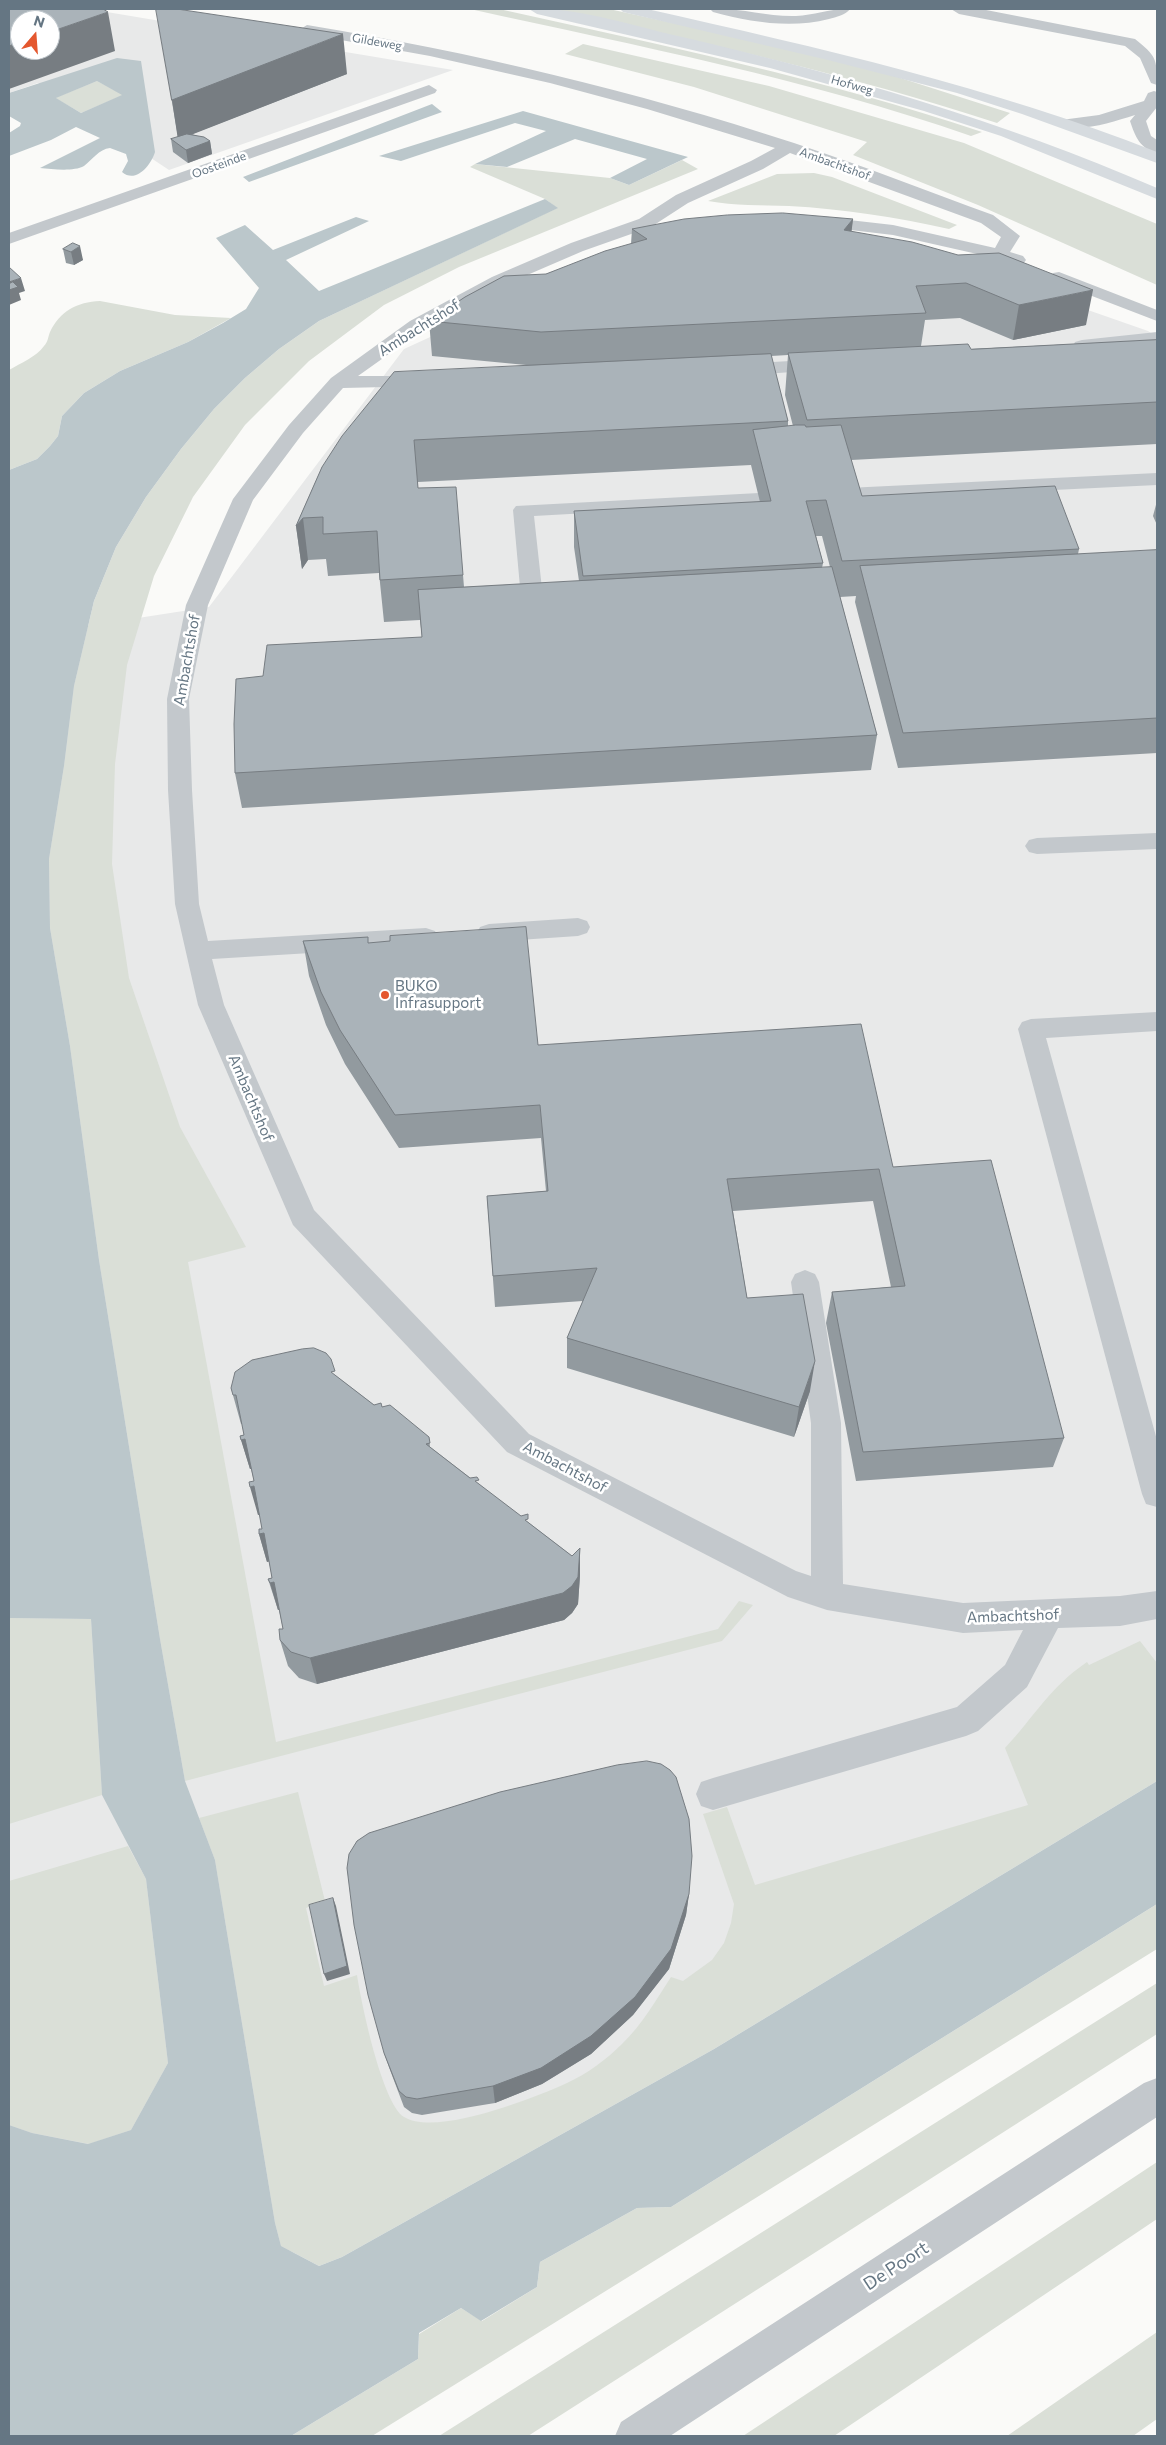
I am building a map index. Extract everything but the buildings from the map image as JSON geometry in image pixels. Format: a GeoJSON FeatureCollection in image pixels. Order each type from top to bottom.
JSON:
{"type":"FeatureCollection","features":[{"type":"Feature","properties":{"kind":"main road","name":"Hofweg"},"geometry":{"type":"LineString","coordinates":[[537,9],[828,78],[897,98],[1000,131],[1110,172],[1157,194]]}},
{"type":"Feature","properties":{"kind":"main road","name":"Hofweg"},"geometry":{"type":"LineString","coordinates":[[628,9],[838,57],[926,80],[1067,123],[1157,158]]}},
{"type":"Feature","properties":{"kind":"street"},"geometry":{"type":"LineString","coordinates":[[718,9],[761,19],[806,22],[842,9]]}},
{"type":"Feature","properties":{"kind":"street"},"geometry":{"type":"LineString","coordinates":[[959,9],[1130,42],[1147,56],[1157,80]]}},
{"type":"Feature","properties":{"kind":"street","name":"Gildeweg"},"geometry":{"type":"LineString","coordinates":[[292,28],[378,41],[501,67],[633,100],[789,147]]}},
{"type":"Feature","properties":{"kind":"street"},"geometry":{"type":"LineString","coordinates":[[1157,88],[1151,104],[1138,121],[1144,138],[1157,148]]}},
{"type":"Feature","properties":{"kind":"street","name":"Oosteinde"},"geometry":{"type":"LineString","coordinates":[[9,240],[429,90]]}},
{"type":"Feature","properties":{"kind":"street","name":"Hofweg"},"geometry":{"type":"LineString","coordinates":[[1067,123],[1101,120],[1151,104]]}},
{"type":"Feature","properties":{"kind":"street","name":"Ambachtshof"},"geometry":{"type":"LineString","coordinates":[[1000,254],[1011,236],[987,219],[789,147],[757,165],[682,199],[645,223],[577,247],[498,281],[417,325],[338,382],[296,429],[243,499],[197,605],[178,700],[180,790],[187,904],[211,1005],[303,1217],[518,1443],[788,1583],[827,1596],[963,1618],[1120,1611],[1157,1605]]}},
{"type":"Feature","properties":{"kind":"street"},"geometry":{"type":"LineString","coordinates":[[797,220],[893,230],[1000,254],[1157,316]]}},
{"type":"Feature","properties":{"kind":"street","name":"Ambachtshof"},"geometry":{"type":"LineString","coordinates":[[645,223],[683,221]]}},
{"type":"Feature","properties":{"kind":"street"},"geometry":{"type":"LineString","coordinates":[[1062,349],[1157,338]]}},
{"type":"Feature","properties":{"kind":"street"},"geometry":{"type":"LineString","coordinates":[[718,371],[848,364]]}},
{"type":"Feature","properties":{"kind":"street"},"geometry":{"type":"LineString","coordinates":[[338,382],[440,382]]}},
{"type":"Feature","properties":{"kind":"street"},"geometry":{"type":"LineString","coordinates":[[847,494],[1157,479]]}},
{"type":"Feature","properties":{"kind":"street"},"geometry":{"type":"LineString","coordinates":[[532,598],[523,510],[759,499]]}},
{"type":"Feature","properties":{"kind":"street"},"geometry":{"type":"LineString","coordinates":[[1037,846],[1157,841]]}},
{"type":"Feature","properties":{"kind":"street"},"geometry":{"type":"LineString","coordinates":[[198,951],[578,927]]}},
{"type":"Feature","properties":{"kind":"street"},"geometry":{"type":"LineString","coordinates":[[1157,1021],[1031,1029],[1157,1494]]}},
{"type":"Feature","properties":{"kind":"street"},"geometry":{"type":"LineString","coordinates":[[806,1282],[826,1423],[827,1596]]}},
{"type":"Feature","properties":{"kind":"street"},"geometry":{"type":"LineString","coordinates":[[713,1794],[966,1720],[1016,1676],[1048,1615]]}},
{"type":"Feature","properties":{"kind":"street","name":"De Poort"},"geometry":{"type":"LineString","coordinates":[[635,2436],[1157,2096]]}},
{"type":"Feature","properties":{"kind":"shaded area"},"geometry":{"type":"Polygon","coordinates":[[[9,9],[89,9],[453,70],[169,170],[38,83],[9,93],[9,9]]]}},
{"type":"Feature","properties":{"kind":"shaded area"},"geometry":{"type":"Polygon","coordinates":[[[470,9],[499,9],[742,64],[863,95],[982,132],[971,136],[848,97],[722,65],[470,9]]]}},
{"type":"Feature","properties":{"kind":"shaded area"},"geometry":{"type":"Polygon","coordinates":[[[552,9],[609,9],[760,42],[888,74],[1010,113],[997,123],[832,75],[720,47],[552,9]]]}},
{"type":"Feature","properties":{"kind":"shaded area"},"geometry":{"type":"Polygon","coordinates":[[[583,44],[769,86],[964,143],[1157,224],[1157,285],[978,205],[853,155],[867,142],[694,87],[565,54],[583,44]]]}},
{"type":"Feature","properties":{"kind":"shaded area"},"geometry":{"type":"Polygon","coordinates":[[[117,58],[141,61],[155,152],[153,157],[142,171],[132,176],[122,172],[128,161],[126,154],[110,148],[99,153],[79,168],[62,170],[40,168],[100,138],[76,127],[51,140],[9,156],[9,133],[20,126],[21,123],[9,116],[9,93],[117,58]],[[97,81],[56,98],[81,113],[122,95],[97,81]]]}},
{"type":"Feature","properties":{"kind":"shaded area"},"geometry":{"type":"Polygon","coordinates":[[[97,81],[123,95],[81,113],[55,98],[97,81]]]}},
{"type":"Feature","properties":{"kind":"shaded area"},"geometry":{"type":"Polygon","coordinates":[[[432,104],[442,112],[249,182],[243,177],[432,104]]]}},
{"type":"Feature","properties":{"kind":"shaded area"},"geometry":{"type":"Polygon","coordinates":[[[523,111],[688,157],[629,185],[610,178],[647,159],[575,139],[507,167],[475,164],[546,131],[515,123],[401,161],[379,156],[523,111]]]}},
{"type":"Feature","properties":{"kind":"shaded area"},"geometry":{"type":"Polygon","coordinates":[[[682,160],[698,169],[459,267],[384,305],[309,361],[245,425],[193,497],[154,576],[127,665],[115,764],[112,864],[129,978],[180,1127],[246,1247],[188,1262],[276,1742],[718,1629],[739,1601],[753,1605],[722,1641],[185,1781],[160,1639],[99,1260],[70,1046],[50,928],[49,859],[64,766],[74,686],[94,601],[116,547],[146,497],[181,449],[214,409],[245,378],[279,349],[319,321],[557,208],[545,199],[470,167],[475,164],[610,178],[629,185],[682,160]]]}},
{"type":"Feature","properties":{"kind":"shaded area"},"geometry":{"type":"Polygon","coordinates":[[[814,173],[832,177],[957,225],[949,229],[849,211],[809,207],[738,205],[708,201],[777,174],[814,173]]]}},
{"type":"Feature","properties":{"kind":"shaded area"},"geometry":{"type":"Polygon","coordinates":[[[545,199],[558,208],[319,321],[279,349],[245,378],[214,409],[181,449],[146,497],[116,547],[94,601],[74,686],[64,766],[49,859],[50,928],[70,1046],[99,1260],[160,1639],[185,1781],[215,1860],[275,2223],[281,2246],[319,2266],[342,2257],[714,2049],[1157,1781],[1157,1904],[671,2207],[637,2208],[540,2262],[537,2287],[481,2321],[461,2308],[419,2333],[418,2359],[291,2436],[9,2436],[9,2125],[32,2133],[88,2144],[131,2130],[168,2063],[146,1879],[102,1795],[91,1619],[9,1618],[9,470],[37,459],[50,446],[58,436],[62,416],[84,393],[120,371],[188,342],[246,309],[259,288],[216,238],[245,225],[273,250],[356,217],[369,221],[286,260],[319,291],[545,199]]]}},
{"type":"Feature","properties":{"kind":"shaded area"},"geometry":{"type":"Polygon","coordinates":[[[899,244],[1148,331],[1157,337],[1157,1710],[975,1858],[9,2414],[9,638],[209,607],[404,349],[625,248],[899,244]]]}},
{"type":"Feature","properties":{"kind":"shaded area"},"geometry":{"type":"Polygon","coordinates":[[[100,301],[175,315],[231,318],[188,342],[120,371],[84,393],[62,416],[58,436],[50,446],[37,459],[9,470],[9,370],[28,360],[41,350],[54,325],[64,313],[84,303],[100,301]]]}},
{"type":"Feature","properties":{"kind":"shaded area"},"geometry":{"type":"Polygon","coordinates":[[[9,1618],[91,1619],[102,1795],[9,1824],[9,1618]]]}},
{"type":"Feature","properties":{"kind":"shaded area"},"geometry":{"type":"Polygon","coordinates":[[[1140,1641],[1157,1663],[1157,1781],[714,2049],[342,2257],[319,2266],[281,2246],[275,2223],[215,1860],[199,1818],[298,1792],[325,1901],[306,1908],[324,1986],[357,1975],[368,2028],[381,2073],[388,2093],[396,2108],[404,2117],[419,2122],[461,2119],[509,2106],[567,2083],[589,2071],[610,2055],[636,2029],[671,1977],[683,1981],[712,1960],[724,1943],[731,1923],[734,1904],[703,1814],[727,1807],[755,1885],[1028,1805],[1005,1748],[1052,1692],[1074,1672],[1087,1662],[1089,1665],[1140,1641]]]}},
{"type":"Feature","properties":{"kind":"shaded area"},"geometry":{"type":"Polygon","coordinates":[[[128,1846],[146,1879],[168,2063],[131,2130],[89,2144],[32,2133],[9,2125],[9,1881],[128,1846]]]}},
{"type":"Feature","properties":{"kind":"shaded area"},"geometry":{"type":"Polygon","coordinates":[[[1157,1904],[1157,1949],[372,2436],[291,2436],[418,2359],[419,2334],[461,2308],[482,2321],[537,2287],[540,2262],[637,2208],[671,2207],[1157,1904]]]}},
{"type":"Feature","properties":{"kind":"shaded area"},"geometry":{"type":"Polygon","coordinates":[[[1157,1983],[1157,2034],[528,2436],[439,2436],[1157,1983]]]}},
{"type":"Feature","properties":{"kind":"shaded area"},"geometry":{"type":"Polygon","coordinates":[[[1157,2162],[1157,2219],[834,2436],[743,2436],[1157,2162]]]}},
{"type":"Feature","properties":{"kind":"shaded area"},"geometry":{"type":"Polygon","coordinates":[[[1157,2332],[1157,2419],[1133,2436],[1007,2436],[1157,2332]]]}},
{"type":"Feature","properties":{"kind":"place","name":"BUKO Infrasupport"},"geometry":{"type":"Point","coordinates":[385,995]}}]}
